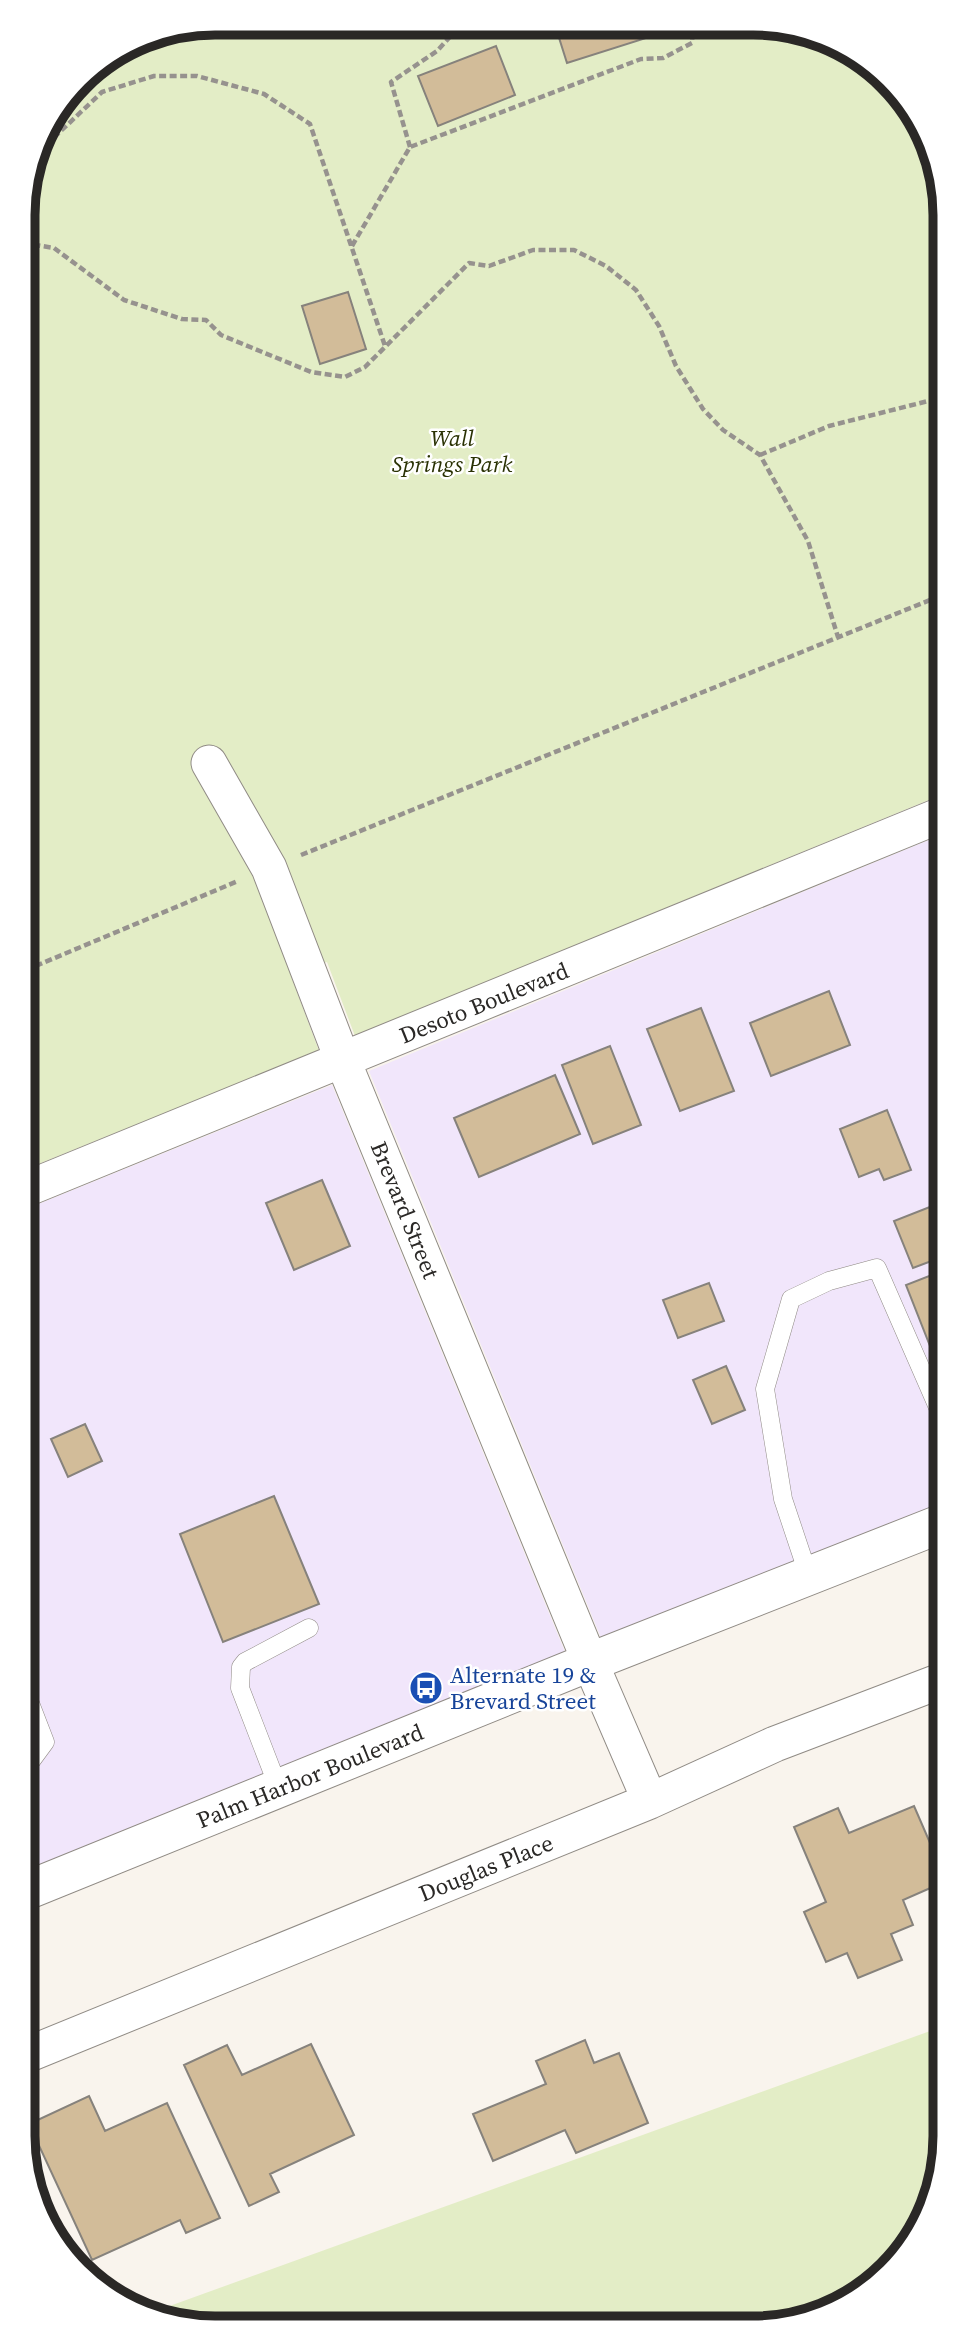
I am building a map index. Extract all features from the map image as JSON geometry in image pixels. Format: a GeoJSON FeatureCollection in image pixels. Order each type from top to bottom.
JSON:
{"type":"FeatureCollection","features":[{"type":"Feature","properties":{"kind":"main road","name":"Palm Harbor Boulevard"},"geometry":{"type":"LineString","coordinates":[[35,1880],[279,1788],[933,1527]]}},
{"type":"Feature","properties":{"kind":"street","name":"Brevard Street"},"geometry":{"type":"LineString","coordinates":[[209,763],[270,868],[344,1061],[590,1662],[650,1801]]}},
{"type":"Feature","properties":{"kind":"street","name":"Desoto Boulevard"},"geometry":{"type":"LineString","coordinates":[[35,1185],[933,818]]}},
{"type":"Feature","properties":{"kind":"street","name":"Douglas Place"},"geometry":{"type":"LineString","coordinates":[[35,2052],[650,1801],[775,1744],[933,1684]]}},
{"type":"Feature","properties":{"kind":"lane"},"geometry":{"type":"LineString","coordinates":[[809,1577],[783,1499],[765,1389],[792,1299],[829,1281],[877,1268],[933,1396]]}},
{"type":"Feature","properties":{"kind":"lane"},"geometry":{"type":"LineString","coordinates":[[279,1788],[240,1688],[241,1667],[245,1662],[309,1628]]}},
{"type":"Feature","properties":{"kind":"lane"},"geometry":{"type":"LineString","coordinates":[[35,1716],[45,1742],[35,1756]]}},
{"type":"Feature","properties":{"kind":"path"},"geometry":{"type":"LineString","coordinates":[[410,147],[391,82],[437,51],[452,35]]}},
{"type":"Feature","properties":{"kind":"path"},"geometry":{"type":"LineString","coordinates":[[351,247],[410,147],[641,59],[663,58],[692,43],[692,35]]}},
{"type":"Feature","properties":{"kind":"path"},"geometry":{"type":"LineString","coordinates":[[52,139],[102,92],[154,76],[197,76],[264,94],[310,124],[385,346]]}},
{"type":"Feature","properties":{"kind":"path"},"geometry":{"type":"LineString","coordinates":[[35,245],[54,248],[124,300],[182,319],[206,320],[221,335],[311,372],[345,377],[365,367],[469,262],[489,266],[533,250],[574,250],[607,266],[636,290],[659,326],[677,366],[703,409],[723,430],[760,455],[808,541],[838,637]]}},
{"type":"Feature","properties":{"kind":"path"},"geometry":{"type":"LineString","coordinates":[[760,455],[829,426],[933,400]]}},
{"type":"Feature","properties":{"kind":"path"},"geometry":{"type":"LineString","coordinates":[[35,966],[933,599]]}},
{"type":"Feature","properties":{"kind":"shaded area"},"geometry":{"type":"Polygon","coordinates":[[[933,838],[933,1507],[601,1638],[369,1071],[933,838]]]}},
{"type":"Feature","properties":{"kind":"shaded area"},"geometry":{"type":"Polygon","coordinates":[[[332,1085],[565,1652],[35,1867],[35,1205],[332,1085]]]}},
{"type":"Feature","properties":{"kind":"green space","name":"Wall Springs Park"},"geometry":{"type":"Polygon","coordinates":[[[203,35],[765,35],[800,41],[843,59],[863,72],[896,105],[919,146],[931,191],[933,798],[355,1036],[327,962],[291,976],[319,1051],[35,1165],[35,203],[41,168],[59,125],[80,96],[115,65],[157,45],[203,35]]]}},
{"type":"Feature","properties":{"kind":"green space"},"geometry":{"type":"Polygon","coordinates":[[[933,2030],[933,2148],[930,2171],[919,2205],[903,2236],[872,2271],[833,2297],[800,2310],[753,2316],[215,2316],[180,2313],[164,2308],[933,2030]]]}},
{"type":"Feature","properties":{"kind":"building"},"geometry":{"type":"Polygon","coordinates":[[[558,35],[656,35],[567,63],[558,35]]]}},
{"type":"Feature","properties":{"kind":"building"},"geometry":{"type":"Polygon","coordinates":[[[496,46],[515,95],[438,126],[418,76],[496,46]]]}},
{"type":"Feature","properties":{"kind":"building"},"geometry":{"type":"Polygon","coordinates":[[[348,292],[366,349],[320,364],[302,306],[348,292]]]}},
{"type":"Feature","properties":{"kind":"building"},"geometry":{"type":"Polygon","coordinates":[[[829,991],[850,1045],[771,1076],[750,1023],[829,991]]]}},
{"type":"Feature","properties":{"kind":"building"},"geometry":{"type":"Polygon","coordinates":[[[701,1008],[734,1091],[680,1111],[647,1029],[701,1008]]]}},
{"type":"Feature","properties":{"kind":"building"},"geometry":{"type":"Polygon","coordinates":[[[610,1046],[641,1125],[593,1144],[562,1065],[610,1046]]]}},
{"type":"Feature","properties":{"kind":"building"},"geometry":{"type":"Polygon","coordinates":[[[555,1075],[580,1134],[479,1177],[454,1118],[555,1075]]]}},
{"type":"Feature","properties":{"kind":"building"},"geometry":{"type":"Polygon","coordinates":[[[887,1110],[911,1170],[884,1180],[879,1169],[859,1177],[840,1129],[887,1110]]]}},
{"type":"Feature","properties":{"kind":"building"},"geometry":{"type":"Polygon","coordinates":[[[322,1180],[350,1246],[294,1270],[266,1203],[322,1180]]]}},
{"type":"Feature","properties":{"kind":"building"},"geometry":{"type":"Polygon","coordinates":[[[933,1206],[933,1260],[913,1268],[894,1221],[933,1206]]]}},
{"type":"Feature","properties":{"kind":"building"},"geometry":{"type":"Polygon","coordinates":[[[933,1274],[933,1354],[906,1285],[933,1274]]]}},
{"type":"Feature","properties":{"kind":"building"},"geometry":{"type":"Polygon","coordinates":[[[709,1283],[724,1321],[678,1338],[663,1300],[709,1283]]]}},
{"type":"Feature","properties":{"kind":"building"},"geometry":{"type":"Polygon","coordinates":[[[726,1366],[745,1410],[712,1424],[693,1380],[726,1366]]]}},
{"type":"Feature","properties":{"kind":"building"},"geometry":{"type":"Polygon","coordinates":[[[85,1424],[102,1461],[68,1477],[51,1439],[85,1424]]]}},
{"type":"Feature","properties":{"kind":"building"},"geometry":{"type":"Polygon","coordinates":[[[274,1496],[319,1604],[223,1642],[180,1534],[274,1496]]]}},
{"type":"Feature","properties":{"kind":"building"},"geometry":{"type":"Polygon","coordinates":[[[914,1806],[933,1850],[933,1887],[903,1900],[913,1925],[891,1934],[902,1960],[858,1978],[847,1953],[826,1962],[804,1912],[826,1902],[794,1827],[838,1808],[849,1833],[914,1806]]]}},
{"type":"Feature","properties":{"kind":"building"},"geometry":{"type":"Polygon","coordinates":[[[585,2040],[594,2063],[619,2053],[648,2123],[576,2153],[565,2130],[493,2161],[473,2114],[546,2084],[536,2061],[585,2040]]]}},
{"type":"Feature","properties":{"kind":"building"},"geometry":{"type":"Polygon","coordinates":[[[311,2044],[354,2135],[270,2174],[279,2192],[249,2206],[184,2065],[227,2045],[242,2075],[311,2044]]]}},
{"type":"Feature","properties":{"kind":"building"},"geometry":{"type":"Polygon","coordinates":[[[89,2096],[105,2131],[167,2103],[220,2218],[186,2233],[180,2220],[92,2260],[35,2137],[35,2121],[89,2096]]]}},
{"type":"Feature","properties":{"kind":"place","name":"Alternate 19 & Brevard Street"},"geometry":{"type":"Point","coordinates":[426,1688]}}]}
